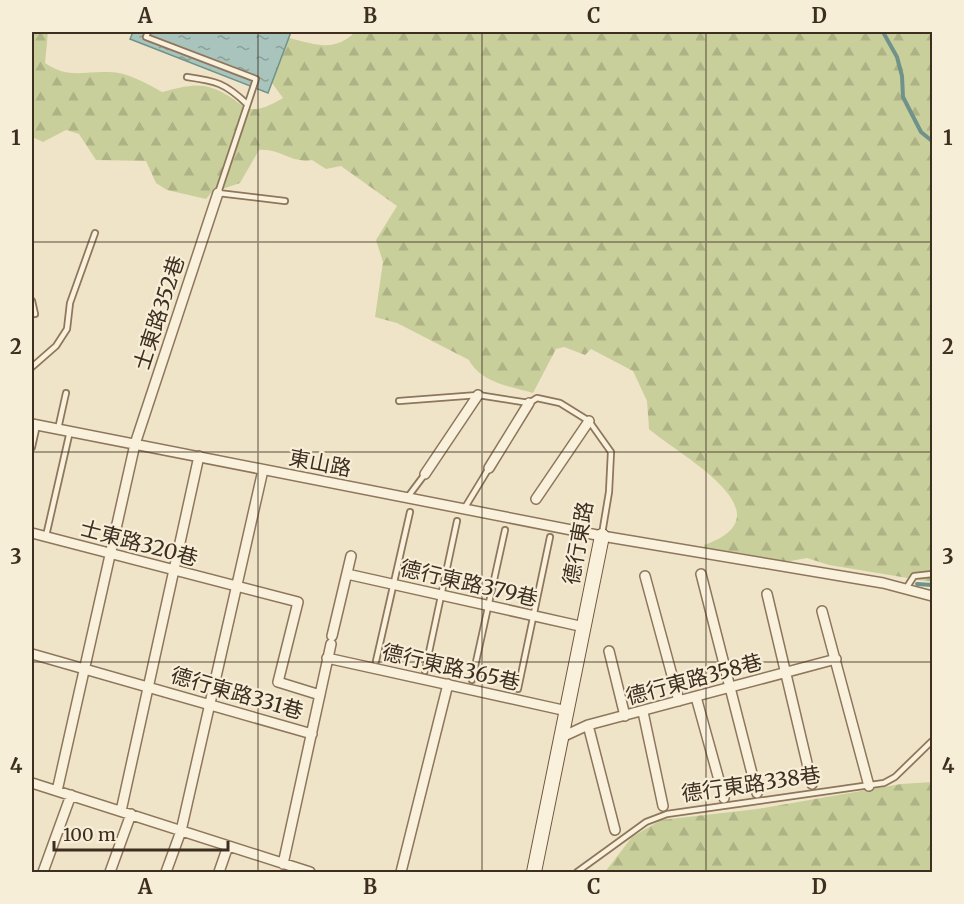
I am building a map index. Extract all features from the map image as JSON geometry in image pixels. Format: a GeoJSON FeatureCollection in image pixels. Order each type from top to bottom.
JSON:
{"type":"FeatureCollection","features":[{"type":"Feature","properties":{"kind":"street","name":"士東路352巷"},"geometry":{"type":"LineString","coordinates":[[57,791],[135,444],[218,193]]}},
{"type":"Feature","properties":{"kind":"street"},"geometry":{"type":"LineString","coordinates":[[425,474],[478,395]]}},
{"type":"Feature","properties":{"kind":"street"},"geometry":{"type":"LineString","coordinates":[[489,468],[529,403]]}},
{"type":"Feature","properties":{"kind":"street"},"geometry":{"type":"LineString","coordinates":[[536,499],[589,421]]}},
{"type":"Feature","properties":{"kind":"street","name":"東山路"},"geometry":{"type":"LineString","coordinates":[[34,425],[602,537]]}},
{"type":"Feature","properties":{"kind":"street"},"geometry":{"type":"LineString","coordinates":[[121,811],[199,456]]}},
{"type":"Feature","properties":{"kind":"street"},"geometry":{"type":"LineString","coordinates":[[166,873],[181,831],[263,470]]}},
{"type":"Feature","properties":{"kind":"street","name":"士東路320巷"},"geometry":{"type":"LineString","coordinates":[[32,533],[298,602],[278,682],[320,695]]}},
{"type":"Feature","properties":{"kind":"street"},"geometry":{"type":"LineString","coordinates":[[602,537],[907,587],[933,596]]}},
{"type":"Feature","properties":{"kind":"street","name":"德行東路"},"geometry":{"type":"LineString","coordinates":[[534,873],[602,537]]}},
{"type":"Feature","properties":{"kind":"street"},"geometry":{"type":"LineString","coordinates":[[312,734],[351,556]]}},
{"type":"Feature","properties":{"kind":"street","name":"德行東路379巷"},"geometry":{"type":"LineString","coordinates":[[347,574],[584,627]]}},
{"type":"Feature","properties":{"kind":"street"},"geometry":{"type":"LineString","coordinates":[[701,574],[757,793]]}},
{"type":"Feature","properties":{"kind":"street"},"geometry":{"type":"LineString","coordinates":[[645,576],[679,701]]}},
{"type":"Feature","properties":{"kind":"street"},"geometry":{"type":"LineString","coordinates":[[767,594],[812,784]]}},
{"type":"Feature","properties":{"kind":"street"},"geometry":{"type":"LineString","coordinates":[[822,611],[869,786]]}},
{"type":"Feature","properties":{"kind":"street"},"geometry":{"type":"LineString","coordinates":[[609,651],[625,716]]}},
{"type":"Feature","properties":{"kind":"street","name":"德行東路331巷"},"geometry":{"type":"LineString","coordinates":[[32,654],[312,734],[283,864]]}},
{"type":"Feature","properties":{"kind":"street","name":"德行東路365巷"},"geometry":{"type":"LineString","coordinates":[[327,658],[567,711]]}},
{"type":"Feature","properties":{"kind":"street","name":"德行東路358巷"},"geometry":{"type":"LineString","coordinates":[[562,737],[588,725],[836,659]]}},
{"type":"Feature","properties":{"kind":"street"},"geometry":{"type":"LineString","coordinates":[[402,873],[448,684]]}},
{"type":"Feature","properties":{"kind":"street"},"geometry":{"type":"LineString","coordinates":[[696,697],[724,798]]}},
{"type":"Feature","properties":{"kind":"street"},"geometry":{"type":"LineString","coordinates":[[643,712],[663,807]]}},
{"type":"Feature","properties":{"kind":"street"},"geometry":{"type":"LineString","coordinates":[[588,725],[615,830]]}},
{"type":"Feature","properties":{"kind":"street"},"geometry":{"type":"LineString","coordinates":[[32,783],[310,873]]}},
{"type":"Feature","properties":{"kind":"street"},"geometry":{"type":"LineString","coordinates":[[43,873],[71,795]]}},
{"type":"Feature","properties":{"kind":"street"},"geometry":{"type":"LineString","coordinates":[[110,873],[131,814]]}},
{"type":"Feature","properties":{"kind":"street"},"geometry":{"type":"LineString","coordinates":[[219,873],[228,846]]}},
{"type":"Feature","properties":{"kind":"lane"},"geometry":{"type":"LineString","coordinates":[[148,32],[146,37],[256,79],[218,193],[285,201]]}},
{"type":"Feature","properties":{"kind":"lane"},"geometry":{"type":"LineString","coordinates":[[187,77],[218,82],[230,87],[248,104]]}},
{"type":"Feature","properties":{"kind":"lane"},"geometry":{"type":"LineString","coordinates":[[32,367],[56,346],[67,329],[70,303],[95,233]]}},
{"type":"Feature","properties":{"kind":"lane"},"geometry":{"type":"LineString","coordinates":[[32,301],[35,314]]}},
{"type":"Feature","properties":{"kind":"lane"},"geometry":{"type":"LineString","coordinates":[[58,429],[66,393]]}},
{"type":"Feature","properties":{"kind":"lane","name":"德行東路"},"geometry":{"type":"LineString","coordinates":[[399,401],[478,395],[529,403],[537,398],[560,403],[589,421],[612,452],[602,537]]}},
{"type":"Feature","properties":{"kind":"lane"},"geometry":{"type":"LineString","coordinates":[[32,447],[34,425]]}},
{"type":"Feature","properties":{"kind":"lane"},"geometry":{"type":"LineString","coordinates":[[46,536],[70,431]]}},
{"type":"Feature","properties":{"kind":"lane"},"geometry":{"type":"LineString","coordinates":[[464,509],[489,468]]}},
{"type":"Feature","properties":{"kind":"lane"},"geometry":{"type":"LineString","coordinates":[[407,498],[425,474]]}},
{"type":"Feature","properties":{"kind":"lane"},"geometry":{"type":"LineString","coordinates":[[376,661],[410,512]]}},
{"type":"Feature","properties":{"kind":"lane"},"geometry":{"type":"LineString","coordinates":[[425,672],[457,521]]}},
{"type":"Feature","properties":{"kind":"lane"},"geometry":{"type":"LineString","coordinates":[[472,680],[505,530]]}},
{"type":"Feature","properties":{"kind":"lane"},"geometry":{"type":"LineString","coordinates":[[518,689],[550,537]]}},
{"type":"Feature","properties":{"kind":"lane"},"geometry":{"type":"LineString","coordinates":[[907,587],[914,576],[933,574]]}},
{"type":"Feature","properties":{"kind":"lane","name":"德行東路338巷"},"geometry":{"type":"LineString","coordinates":[[577,873],[646,822],[667,814],[884,783],[895,777],[933,741]]}},
{"type":"Feature","properties":{"kind":"green space"},"geometry":{"type":"Polygon","coordinates":[[[32,32],[48,32],[45,63],[61,71],[123,74],[162,92],[187,86],[206,86],[223,93],[245,107],[259,109],[283,98],[272,83],[289,38],[332,45],[347,39],[355,32],[932,32],[932,582],[829,565],[807,558],[785,562],[704,550],[704,545],[728,532],[737,517],[733,501],[702,469],[649,429],[647,401],[633,371],[591,349],[585,355],[564,347],[556,349],[533,393],[488,379],[469,360],[397,323],[375,317],[383,262],[376,240],[397,206],[341,166],[326,169],[312,160],[298,160],[274,151],[259,150],[240,183],[211,193],[206,199],[167,190],[156,183],[146,161],[96,160],[79,134],[66,130],[43,142],[32,137],[32,32]]]}},
{"type":"Feature","properties":{"kind":"green space"},"geometry":{"type":"Polygon","coordinates":[[[932,782],[932,872],[605,872],[632,837],[661,820],[757,809],[901,784],[932,782]]]}},
{"type":"Feature","properties":{"kind":"water"},"geometry":{"type":"Polygon","coordinates":[[[133,32],[291,32],[268,93],[130,39],[133,32]]]}},
{"type":"Feature","properties":{"kind":"waterway"},"geometry":{"type":"LineString","coordinates":[[883,32],[897,57],[902,76],[903,97],[921,132],[932,141]]}},
{"type":"Feature","properties":{"kind":"waterway"},"geometry":{"type":"LineString","coordinates":[[917,584],[932,585]]}}]}
